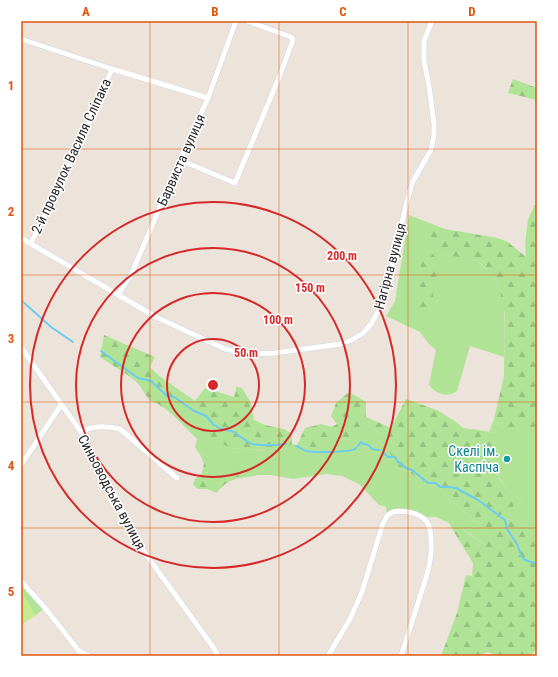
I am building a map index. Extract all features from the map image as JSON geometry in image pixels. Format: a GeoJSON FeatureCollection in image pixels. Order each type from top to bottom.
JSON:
{"type":"FeatureCollection","features":[{"type":"Feature","properties":{"kind":"street","name":"Барвиста вулиця"},"geometry":{"type":"LineString","coordinates":[[118,295],[131,275],[208,98],[236,21]]}},
{"type":"Feature","properties":{"kind":"street"},"geometry":{"type":"LineString","coordinates":[[180,160],[235,183],[293,40],[291,37],[247,21]]}},
{"type":"Feature","properties":{"kind":"street","name":"Нагірна вулиця"},"geometry":{"type":"LineString","coordinates":[[21,238],[156,317],[224,349],[247,354],[341,344],[352,340],[363,333],[372,324],[382,305],[412,183],[431,150],[434,136],[434,124],[424,61],[424,41],[432,21]]}},
{"type":"Feature","properties":{"kind":"street","name":"2-й провулок Василя Сліпака"},"geometry":{"type":"LineString","coordinates":[[21,39],[112,69],[208,98]]}},
{"type":"Feature","properties":{"kind":"street","name":"2-й провулок Василя Сліпака"},"geometry":{"type":"LineString","coordinates":[[31,243],[78,148],[112,69]]}},
{"type":"Feature","properties":{"kind":"street","name":"Синьоводська вулиця"},"geometry":{"type":"LineString","coordinates":[[21,347],[81,432],[100,466],[137,542],[218,656]]}},
{"type":"Feature","properties":{"kind":"street"},"geometry":{"type":"LineString","coordinates":[[21,465],[61,405]]}},
{"type":"Feature","properties":{"kind":"street"},"geometry":{"type":"LineString","coordinates":[[81,432],[88,428],[108,426],[120,429],[177,478]]}},
{"type":"Feature","properties":{"kind":"street"},"geometry":{"type":"LineString","coordinates":[[328,656],[350,619],[362,592],[383,523],[387,515],[395,511],[414,513],[422,517],[427,522],[430,529],[431,539],[431,556],[428,571],[401,656]]}},
{"type":"Feature","properties":{"kind":"street"},"geometry":{"type":"LineString","coordinates":[[21,581],[46,609],[79,651],[89,656]]}},
{"type":"Feature","properties":{"kind":"green space"},"geometry":{"type":"Polygon","coordinates":[[[513,79],[537,88],[537,100],[508,93],[513,79]]]}},
{"type":"Feature","properties":{"kind":"green space"},"geometry":{"type":"Polygon","coordinates":[[[537,201],[537,428],[503,428],[497,424],[494,419],[504,376],[505,315],[500,291],[495,280],[482,264],[475,260],[441,254],[433,251],[427,246],[426,240],[428,232],[436,229],[445,229],[498,238],[508,242],[526,257],[525,244],[528,219],[537,201]]]}},
{"type":"Feature","properties":{"kind":"green space"},"geometry":{"type":"Polygon","coordinates":[[[409,215],[445,229],[436,229],[441,254],[470,259],[480,263],[495,280],[503,301],[505,323],[504,357],[470,346],[457,391],[446,395],[438,393],[429,385],[436,350],[429,344],[420,332],[386,316],[395,301],[409,215]]]}},
{"type":"Feature","properties":{"kind":"green space"},"geometry":{"type":"Polygon","coordinates":[[[423,251],[429,251],[434,255],[437,269],[432,304],[425,323],[412,306],[418,305],[420,302],[419,297],[411,287],[410,280],[416,278],[417,282],[420,284],[422,283],[420,253],[423,251]]]}},
{"type":"Feature","properties":{"kind":"green space"},"geometry":{"type":"Polygon","coordinates":[[[104,335],[155,357],[150,367],[158,375],[195,401],[205,388],[234,397],[236,387],[242,388],[250,401],[254,420],[265,425],[284,429],[292,434],[292,444],[280,452],[230,448],[212,438],[206,416],[194,411],[174,397],[167,396],[168,400],[175,408],[171,413],[149,400],[138,383],[100,357],[104,335]]]}},
{"type":"Feature","properties":{"kind":"green space"},"geometry":{"type":"Polygon","coordinates":[[[349,392],[366,402],[366,417],[391,428],[406,399],[437,410],[463,428],[495,433],[495,442],[487,451],[495,464],[496,474],[507,489],[523,502],[505,510],[499,517],[518,522],[535,529],[537,541],[537,649],[530,656],[498,656],[488,652],[479,656],[441,656],[457,613],[466,575],[472,576],[473,563],[449,523],[450,521],[455,524],[485,545],[491,538],[478,523],[448,498],[441,490],[434,486],[427,485],[409,472],[397,468],[389,451],[392,442],[391,440],[366,424],[360,424],[358,434],[353,439],[335,440],[330,447],[313,448],[297,445],[305,428],[321,424],[332,427],[337,424],[331,416],[336,403],[349,392]]]}},
{"type":"Feature","properties":{"kind":"green space"},"geometry":{"type":"Polygon","coordinates":[[[167,396],[174,397],[194,411],[206,416],[208,427],[230,448],[280,452],[292,444],[313,448],[335,440],[353,439],[360,424],[366,424],[391,440],[397,468],[409,472],[427,485],[434,486],[441,490],[448,498],[478,523],[491,538],[485,545],[469,533],[450,522],[449,523],[436,517],[422,517],[404,512],[387,515],[386,507],[379,505],[359,484],[342,476],[326,474],[293,479],[271,475],[238,475],[218,484],[207,476],[208,471],[215,460],[199,453],[195,447],[197,439],[171,413],[175,408],[168,400],[167,396]]]}},
{"type":"Feature","properties":{"kind":"green space"},"geometry":{"type":"Polygon","coordinates":[[[494,419],[497,424],[503,428],[537,428],[537,541],[535,529],[518,522],[499,517],[504,510],[523,502],[507,489],[496,473],[495,464],[487,451],[495,442],[495,433],[489,432],[494,419]]]}},
{"type":"Feature","properties":{"kind":"green space"},"geometry":{"type":"Polygon","coordinates":[[[199,453],[215,460],[216,469],[208,471],[207,476],[218,484],[238,475],[257,475],[231,481],[222,487],[217,493],[207,489],[198,489],[193,485],[195,479],[202,473],[204,463],[199,453]]]}},
{"type":"Feature","properties":{"kind":"green space"},"geometry":{"type":"Polygon","coordinates":[[[21,583],[44,609],[21,625],[21,583]]]}},
{"type":"Feature","properties":{"kind":"green space"},"geometry":{"type":"Polygon","coordinates":[[[21,592],[36,615],[21,624],[21,592]]]}},
{"type":"Feature","properties":{"kind":"waterway"},"geometry":{"type":"LineString","coordinates":[[21,300],[51,327],[73,342]]}},
{"type":"Feature","properties":{"kind":"waterway"},"geometry":{"type":"LineString","coordinates":[[101,351],[138,378],[151,381],[167,396],[174,397],[194,411],[206,416],[214,425],[221,429],[232,431],[251,444],[286,444]]}},
{"type":"Feature","properties":{"kind":"waterway"},"geometry":{"type":"LineString","coordinates":[[296,446],[311,452],[324,452],[352,450],[355,449],[361,442],[369,445],[372,449],[380,450]]}},
{"type":"Feature","properties":{"kind":"waterway"},"geometry":{"type":"LineString","coordinates":[[384,453],[388,457],[395,457],[397,461],[406,468],[412,470],[428,483],[436,483],[440,487],[456,488],[478,500],[505,520],[507,529],[517,544],[522,557],[525,560],[537,564]]}},
{"type":"Feature","properties":{"kind":"place","name":"Скелі ім. Каспіча"},"geometry":{"type":"Point","coordinates":[507,459]}}]}
